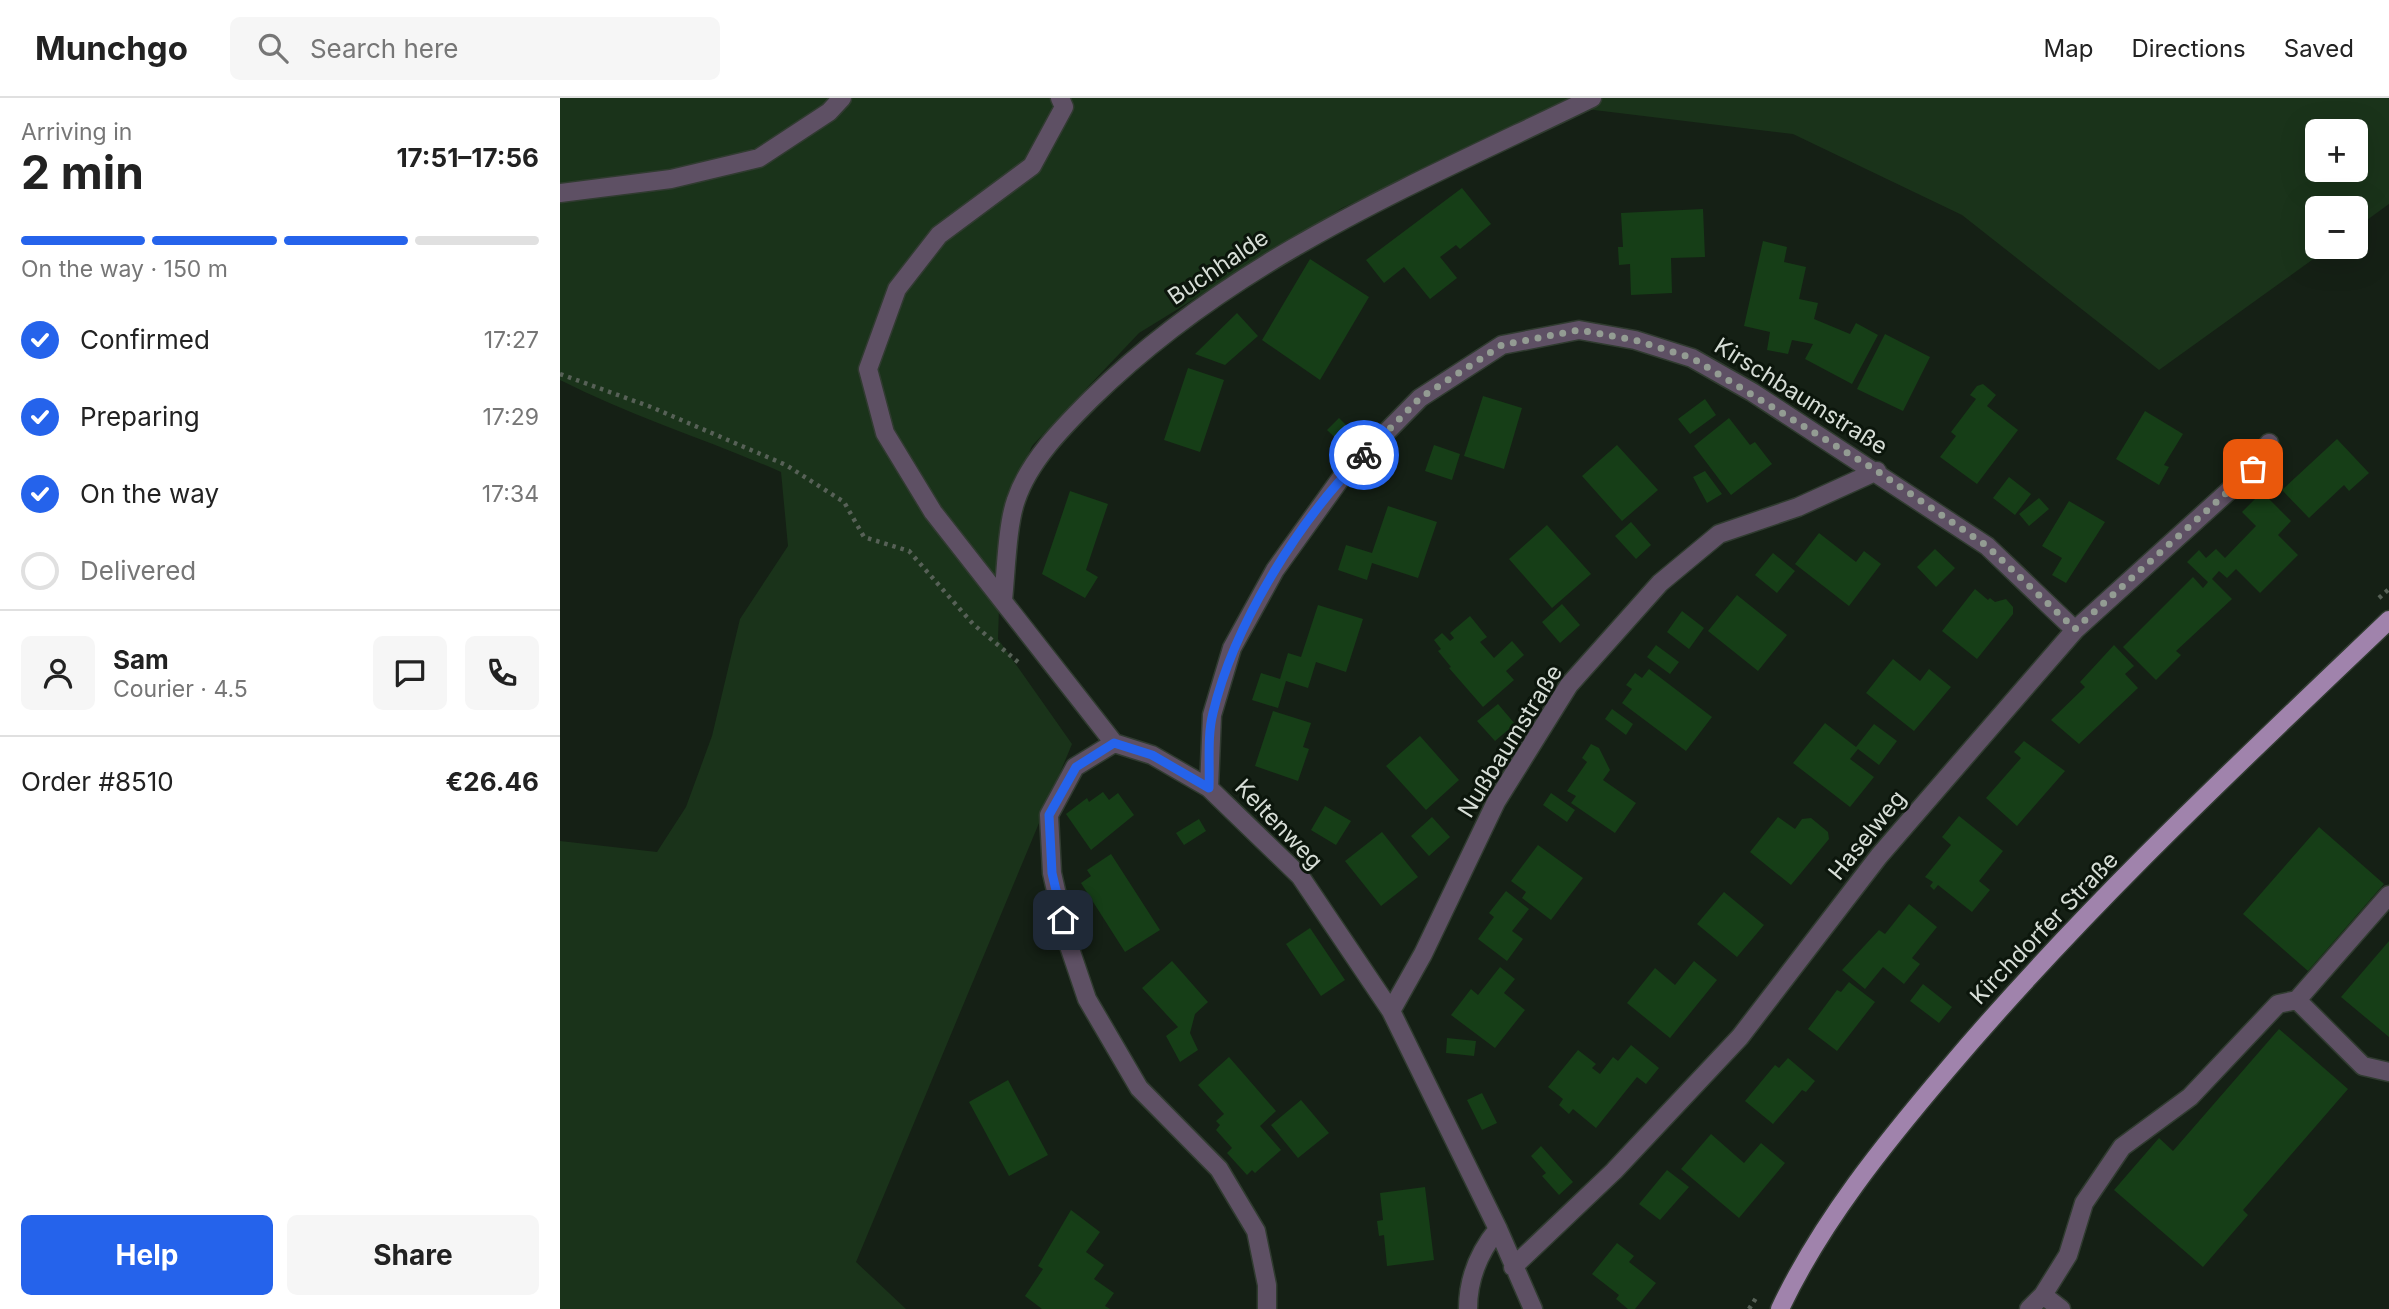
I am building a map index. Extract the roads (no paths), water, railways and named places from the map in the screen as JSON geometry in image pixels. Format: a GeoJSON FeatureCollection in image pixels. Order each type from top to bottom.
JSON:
{"type":"FeatureCollection","features":[{"type":"Feature","properties":{"kind":"main road","name":"Kirchdorfer Straße"},"geometry":{"type":"LineString","coordinates":[[1780,1309],[1834,1218],[1895,1131],[2019,985],[2237,765],[2389,620]]}},
{"type":"Feature","properties":{"kind":"street"},"geometry":{"type":"LineString","coordinates":[[560,193],[671,179],[759,158],[829,112],[842,98]]}},
{"type":"Feature","properties":{"kind":"street"},"geometry":{"type":"LineString","coordinates":[[1060,98],[1064,107],[1032,166],[939,235],[897,289],[868,369],[885,433],[933,512],[1114,743],[1076,767],[1049,815],[1052,873],[1068,943],[1087,999],[1139,1088],[1219,1169],[1256,1231],[1267,1285],[1267,1309]]}},
{"type":"Feature","properties":{"kind":"street","name":"Buchhalde"},"geometry":{"type":"LineString","coordinates":[[1003,600],[1015,501],[1033,465],[1077,413],[1127,363],[1206,300],[1332,224],[1592,98]]}},
{"type":"Feature","properties":{"kind":"street","name":"Kirschbaumstraße"},"geometry":{"type":"LineString","coordinates":[[1209,788],[1212,715],[1232,648],[1275,570],[1341,478],[1420,398],[1502,345],[1579,330],[1635,340],[1692,358],[1877,471],[1987,546],[2075,629]]}},
{"type":"Feature","properties":{"kind":"street","name":"Haselweg"},"geometry":{"type":"LineString","coordinates":[[1513,1267],[1614,1171],[1740,1037],[1879,856],[2075,629],[2253,469],[2269,443]]}},
{"type":"Feature","properties":{"kind":"street","name":"Nußbaumstraße"},"geometry":{"type":"LineString","coordinates":[[1391,1012],[1423,954],[1496,803],[1518,767],[1569,685],[1642,603],[1660,583],[1719,534],[1798,507],[1877,471]]}},
{"type":"Feature","properties":{"kind":"street","name":"Keltenweg"},"geometry":{"type":"LineString","coordinates":[[1114,743],[1152,755],[1209,788],[1300,876],[1391,1012],[1498,1228],[1533,1309]]}},
{"type":"Feature","properties":{"kind":"street"},"geometry":{"type":"LineString","coordinates":[[2029,1309],[2043,1295],[2068,1255],[2084,1203],[2122,1147],[2190,1097],[2278,1004],[2297,1000],[2389,895]]}},
{"type":"Feature","properties":{"kind":"street"},"geometry":{"type":"LineString","coordinates":[[2297,1000],[2363,1066],[2389,1072]]}},
{"type":"Feature","properties":{"kind":"street"},"geometry":{"type":"LineString","coordinates":[[1468,1309],[1468,1290],[1484,1246],[1498,1228]]}},
{"type":"Feature","properties":{"kind":"street"},"geometry":{"type":"LineString","coordinates":[[2043,1295],[2061,1309]]}}]}
